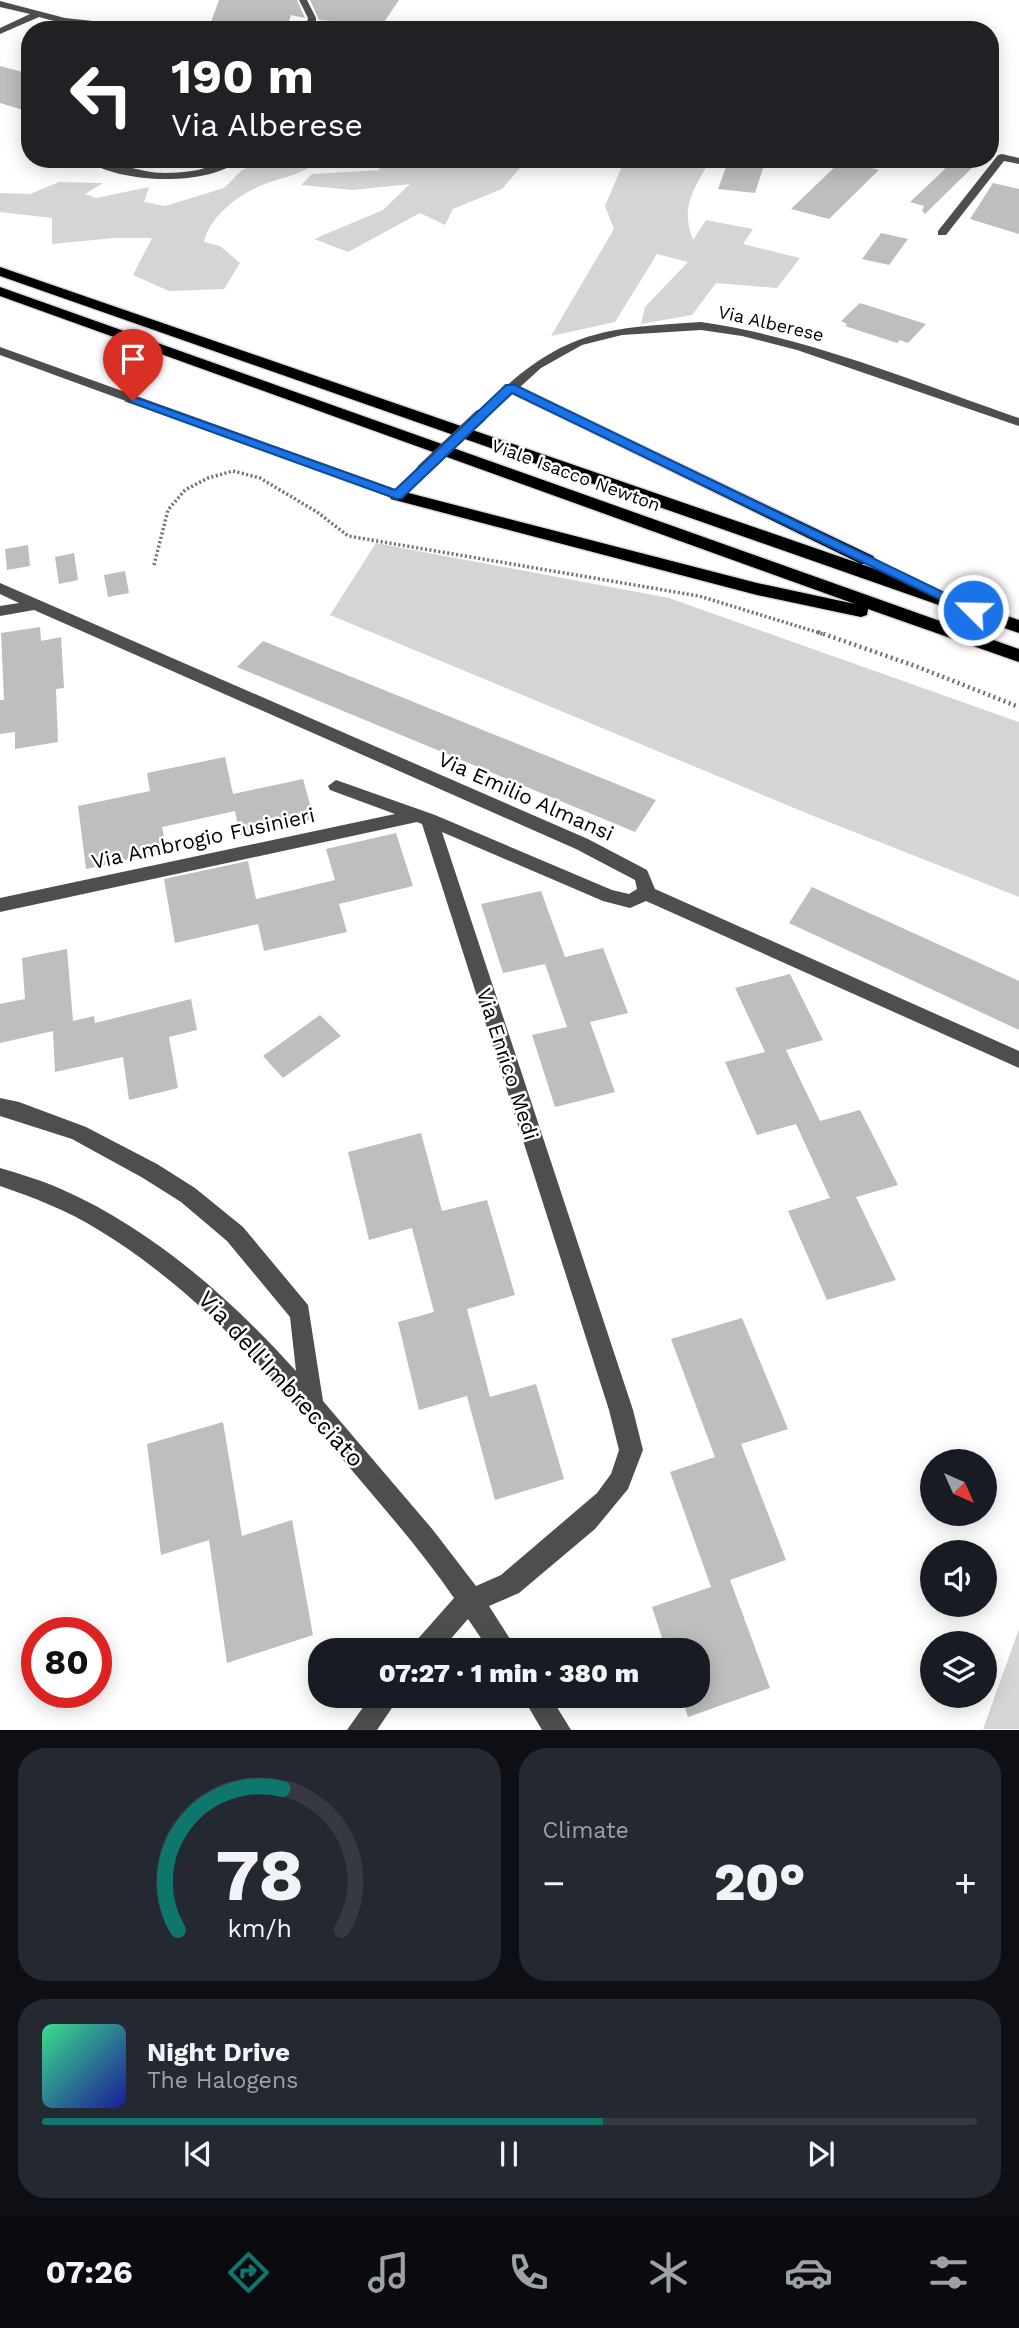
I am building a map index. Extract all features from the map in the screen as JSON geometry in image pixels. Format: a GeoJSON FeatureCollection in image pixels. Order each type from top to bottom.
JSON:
{"type":"FeatureCollection","features":[{"type":"Feature","properties":{"kind":"highway","name":"Viale Isacco Newton"},"geometry":{"type":"LineString","coordinates":[[0,271],[1019,627]]}},
{"type":"Feature","properties":{"kind":"highway","name":"Viale Isacco Newton"},"geometry":{"type":"LineString","coordinates":[[0,291],[1019,656]]}},
{"type":"Feature","properties":{"kind":"highway"},"geometry":{"type":"LineString","coordinates":[[510,388],[950,601]]}},
{"type":"Feature","properties":{"kind":"highway"},"geometry":{"type":"LineString","coordinates":[[397,495],[757,589],[940,628]]}},
{"type":"Feature","properties":{"kind":"street"},"geometry":{"type":"LineString","coordinates":[[303,0],[312,21]]}},
{"type":"Feature","properties":{"kind":"street"},"geometry":{"type":"LineString","coordinates":[[0,4],[69,21]]}},
{"type":"Feature","properties":{"kind":"street"},"geometry":{"type":"LineString","coordinates":[[22,21],[36,15]]}},
{"type":"Feature","properties":{"kind":"street"},"geometry":{"type":"LineString","coordinates":[[0,31],[21,22]]}},
{"type":"Feature","properties":{"kind":"street"},"geometry":{"type":"LineString","coordinates":[[999,160],[1002,157],[1019,161]]}},
{"type":"Feature","properties":{"kind":"street"},"geometry":{"type":"LineString","coordinates":[[999,165],[1019,170]]}},
{"type":"Feature","properties":{"kind":"street"},"geometry":{"type":"LineString","coordinates":[[115,168],[136,175],[164,178],[215,168]]}},
{"type":"Feature","properties":{"kind":"street"},"geometry":{"type":"LineString","coordinates":[[942,233],[992,168]]}},
{"type":"Feature","properties":{"kind":"street","name":"Via Alberese"},"geometry":{"type":"LineString","coordinates":[[397,495],[510,388],[548,358],[589,338],[622,331],[701,326],[758,335],[801,347],[1019,422]]}},
{"type":"Feature","properties":{"kind":"street"},"geometry":{"type":"LineString","coordinates":[[0,351],[397,495]]}},
{"type":"Feature","properties":{"kind":"street","name":"Via Emilio Almansi"},"geometry":{"type":"LineString","coordinates":[[0,588],[593,849],[641,875],[646,884],[646,893],[1019,1060]]}},
{"type":"Feature","properties":{"kind":"street"},"geometry":{"type":"LineString","coordinates":[[0,611],[38,604]]}},
{"type":"Feature","properties":{"kind":"street","name":"Via Ambrogio Fusinieri"},"geometry":{"type":"LineString","coordinates":[[336,786],[422,818]]}},
{"type":"Feature","properties":{"kind":"street"},"geometry":{"type":"LineString","coordinates":[[422,818],[609,896],[630,901],[646,893]]}},
{"type":"Feature","properties":{"kind":"street","name":"Via Ambrogio Fusinieri"},"geometry":{"type":"LineString","coordinates":[[0,905],[422,818]]}},
{"type":"Feature","properties":{"kind":"street","name":"Via Enrico Medi"},"geometry":{"type":"LineString","coordinates":[[422,818],[630,1438],[631,1450],[625,1473],[605,1501],[586,1520],[510,1584],[470,1601]]}},
{"type":"Feature","properties":{"kind":"street"},"geometry":{"type":"LineString","coordinates":[[0,1107],[19,1111],[79,1133],[150,1171],[188,1195],[235,1234],[300,1313],[312,1404]]}},
{"type":"Feature","properties":{"kind":"street","name":"Via dell'Imbrecciato"},"geometry":{"type":"LineString","coordinates":[[0,1177],[68,1200],[155,1256],[208,1298],[312,1404],[435,1552],[496,1638]]}},
{"type":"Feature","properties":{"kind":"street"},"geometry":{"type":"LineString","coordinates":[[435,1638],[470,1601]]}},
{"type":"Feature","properties":{"kind":"street"},"geometry":{"type":"LineString","coordinates":[[360,1730],[377,1708]]}},
{"type":"Feature","properties":{"kind":"street"},"geometry":{"type":"LineString","coordinates":[[543,1708],[558,1730]]}},
{"type":"Feature","properties":{"kind":"path"},"geometry":{"type":"LineString","coordinates":[[154,565],[168,510],[185,489],[208,478],[233,471],[260,478],[317,512],[348,536],[699,596],[804,627],[918,667],[1019,707]]}},
{"type":"Feature","properties":{"kind":"shaded area"},"geometry":{"type":"Polygon","coordinates":[[[307,168],[262,185],[244,195],[226,208],[212,224],[204,242],[220,246],[240,263],[224,289],[169,291],[133,275],[152,238],[114,238],[52,244],[52,218],[0,212],[0,193],[30,194],[59,182],[103,183],[85,194],[96,198],[149,187],[144,202],[165,206],[224,188],[242,170],[307,168]]]}},
{"type":"Feature","properties":{"kind":"shaded area"},"geometry":{"type":"Polygon","coordinates":[[[379,168],[520,168],[502,189],[453,209],[445,225],[420,213],[348,252],[314,239],[383,210],[410,184],[353,190],[301,185],[312,174],[380,170],[379,168]]]}},
{"type":"Feature","properties":{"kind":"shaded area"},"geometry":{"type":"Polygon","coordinates":[[[621,168],[706,168],[688,207],[689,228],[693,240],[706,220],[753,229],[743,244],[800,258],[777,288],[716,283],[692,315],[641,324],[645,307],[688,262],[657,254],[615,322],[551,336],[614,229],[605,206],[621,168]]]}},
{"type":"Feature","properties":{"kind":"shaded area"},"geometry":{"type":"Polygon","coordinates":[[[376,543],[669,598],[1019,722],[1019,897],[811,815],[330,615],[376,543]]]}},
{"type":"Feature","properties":{"kind":"shaded area"},"geometry":{"type":"Polygon","coordinates":[[[1019,1629],[1019,1729],[983,1729],[991,1708],[997,1708],[997,1690],[1019,1629]]]}},
{"type":"Feature","properties":{"kind":"building"},"geometry":{"type":"Polygon","coordinates":[[[219,0],[297,0],[305,18],[291,15],[289,21],[211,21],[219,0]]]}},
{"type":"Feature","properties":{"kind":"building"},"geometry":{"type":"Polygon","coordinates":[[[310,0],[399,0],[385,21],[319,20],[310,0]]]}},
{"type":"Feature","properties":{"kind":"building"},"geometry":{"type":"Polygon","coordinates":[[[0,66],[21,72],[21,109],[0,103],[0,66]]]}},
{"type":"Feature","properties":{"kind":"building"},"geometry":{"type":"Polygon","coordinates":[[[726,168],[763,168],[755,193],[718,189],[726,168]]]}},
{"type":"Feature","properties":{"kind":"building"},"geometry":{"type":"Polygon","coordinates":[[[834,168],[879,170],[829,219],[791,209],[834,168]]]}},
{"type":"Feature","properties":{"kind":"building"},"geometry":{"type":"Polygon","coordinates":[[[972,168],[925,214],[922,211],[924,206],[910,202],[944,170],[972,168]]]}},
{"type":"Feature","properties":{"kind":"building"},"geometry":{"type":"Polygon","coordinates":[[[993,183],[1019,189],[1019,234],[970,219],[993,183]]]}},
{"type":"Feature","properties":{"kind":"building"},"geometry":{"type":"Polygon","coordinates":[[[881,233],[908,239],[889,265],[862,259],[881,233]]]}},
{"type":"Feature","properties":{"kind":"building"},"geometry":{"type":"Polygon","coordinates":[[[860,303],[926,324],[908,343],[900,340],[897,343],[845,326],[847,324],[841,321],[860,303]]]}},
{"type":"Feature","properties":{"kind":"building"},"geometry":{"type":"Polygon","coordinates":[[[28,545],[30,566],[7,570],[5,549],[28,545]]]}},
{"type":"Feature","properties":{"kind":"building"},"geometry":{"type":"Polygon","coordinates":[[[74,553],[78,580],[59,584],[55,557],[74,553]]]}},
{"type":"Feature","properties":{"kind":"building"},"geometry":{"type":"Polygon","coordinates":[[[125,571],[129,593],[108,597],[104,575],[125,571]]]}},
{"type":"Feature","properties":{"kind":"building"},"geometry":{"type":"Polygon","coordinates":[[[40,627],[41,641],[61,637],[64,688],[56,689],[58,742],[15,749],[15,732],[0,734],[0,700],[4,700],[1,633],[40,627]]]}},
{"type":"Feature","properties":{"kind":"building"},"geometry":{"type":"Polygon","coordinates":[[[263,641],[656,800],[635,832],[237,667],[263,641]]]}},
{"type":"Feature","properties":{"kind":"building"},"geometry":{"type":"Polygon","coordinates":[[[225,757],[233,794],[303,779],[314,819],[240,835],[235,811],[162,827],[167,851],[86,869],[78,806],[150,791],[147,773],[225,757]]]}},
{"type":"Feature","properties":{"kind":"building"},"geometry":{"type":"Polygon","coordinates":[[[396,833],[413,886],[339,904],[347,932],[264,951],[258,924],[175,943],[164,879],[248,861],[256,899],[335,880],[326,849],[396,833]]]}},
{"type":"Feature","properties":{"kind":"building"},"geometry":{"type":"Polygon","coordinates":[[[812,887],[1019,981],[1019,1030],[789,923],[812,887]]]}},
{"type":"Feature","properties":{"kind":"building"},"geometry":{"type":"Polygon","coordinates":[[[541,891],[565,957],[603,948],[628,1013],[590,1022],[615,1092],[555,1107],[532,1035],[567,1027],[545,964],[503,973],[481,904],[541,891]]]}},
{"type":"Feature","properties":{"kind":"building"},"geometry":{"type":"Polygon","coordinates":[[[67,949],[73,1021],[94,1016],[95,1023],[191,999],[197,1030],[169,1037],[178,1088],[129,1100],[123,1057],[55,1072],[53,1031],[0,1043],[0,1004],[25,999],[22,958],[67,949]]]}},
{"type":"Feature","properties":{"kind":"building"},"geometry":{"type":"Polygon","coordinates":[[[790,974],[823,1040],[786,1050],[820,1121],[860,1110],[898,1185],[856,1197],[896,1280],[827,1300],[788,1211],[830,1198],[796,1124],[757,1135],[725,1062],[765,1052],[735,988],[790,974]]]}},
{"type":"Feature","properties":{"kind":"building"},"geometry":{"type":"Polygon","coordinates":[[[320,1015],[341,1036],[283,1078],[263,1056],[320,1015]]]}},
{"type":"Feature","properties":{"kind":"building"},"geometry":{"type":"Polygon","coordinates":[[[421,1133],[442,1211],[487,1200],[515,1295],[467,1309],[490,1397],[536,1384],[564,1479],[495,1500],[467,1396],[419,1410],[398,1322],[434,1312],[412,1228],[369,1240],[348,1152],[421,1133]]]}},
{"type":"Feature","properties":{"kind":"building"},"geometry":{"type":"Polygon","coordinates":[[[742,1318],[788,1429],[741,1444],[786,1560],[730,1580],[770,1688],[688,1717],[685,1708],[710,1708],[710,1638],[662,1638],[652,1607],[711,1587],[670,1472],[715,1457],[671,1339],[742,1318]]]}},
{"type":"Feature","properties":{"kind":"building"},"geometry":{"type":"Polygon","coordinates":[[[223,1422],[242,1536],[292,1520],[313,1635],[227,1663],[209,1540],[161,1555],[147,1444],[223,1422]]]}},
{"type":"Feature","properties":{"kind":"route"},"geometry":{"type":"LineString","coordinates":[[133,401],[397,495],[510,388],[973,610]]}}]}
